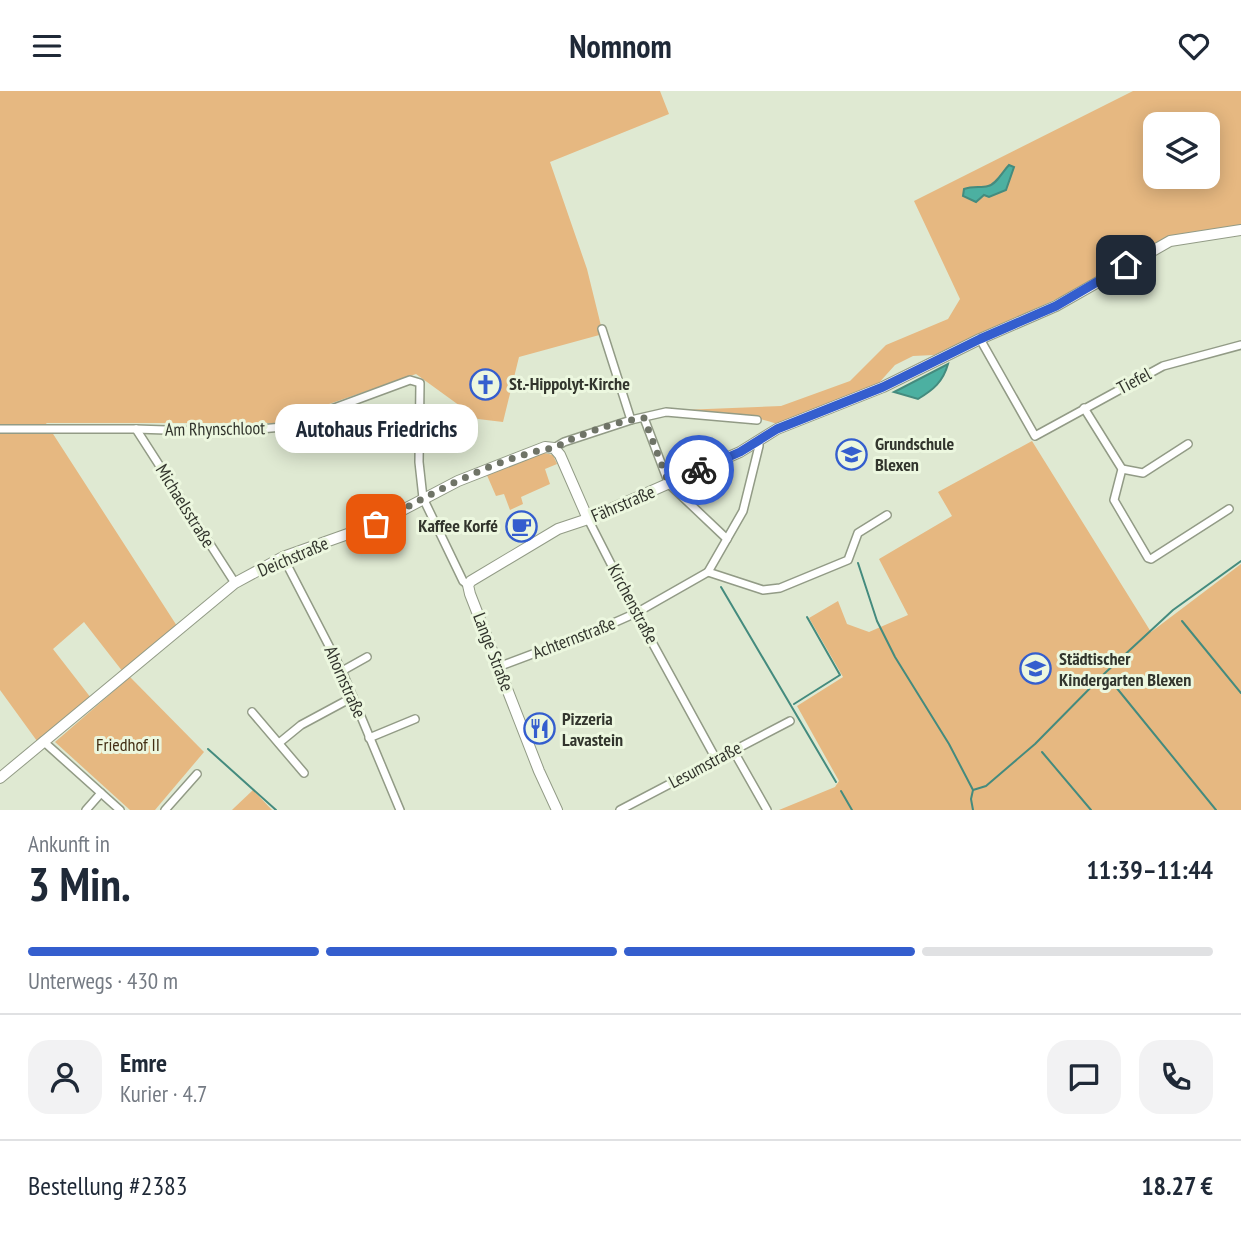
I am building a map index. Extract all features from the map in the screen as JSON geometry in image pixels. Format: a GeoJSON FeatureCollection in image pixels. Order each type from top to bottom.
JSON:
{"type":"FeatureCollection","features":[{"type":"Feature","properties":{"kind":"street","name":"Fährstraße"},"geometry":{"type":"LineString","coordinates":[[468,585],[475,577],[564,527],[669,484],[740,452],[777,429],[883,387],[980,339],[1056,306],[1170,241],[1241,230]]}},
{"type":"Feature","properties":{"kind":"street"},"geometry":{"type":"LineString","coordinates":[[602,329],[631,419]]}},
{"type":"Feature","properties":{"kind":"street","name":"Tiefel"},"geometry":{"type":"LineString","coordinates":[[980,339],[1035,436],[1163,366],[1241,345]]}},
{"type":"Feature","properties":{"kind":"street","name":"Am Rhynschloot"},"geometry":{"type":"LineString","coordinates":[[0,429],[225,432],[283,427],[397,383],[410,380],[420,383]]}},
{"type":"Feature","properties":{"kind":"street","name":"Lange Straße"},"geometry":{"type":"LineString","coordinates":[[420,383],[419,462],[423,498],[463,581],[468,585],[556,810]]}},
{"type":"Feature","properties":{"kind":"street"},"geometry":{"type":"LineString","coordinates":[[1084,408],[1122,468],[1143,473],[1188,444]]}},
{"type":"Feature","properties":{"kind":"street","name":"Deichstraße"},"geometry":{"type":"LineString","coordinates":[[0,778],[234,583],[283,557],[376,524],[423,498],[517,457],[545,447],[554,448],[631,419],[666,412],[757,420]]}},
{"type":"Feature","properties":{"kind":"street"},"geometry":{"type":"LineString","coordinates":[[644,418],[669,484],[727,539]]}},
{"type":"Feature","properties":{"kind":"street","name":"Michaelsstraße"},"geometry":{"type":"LineString","coordinates":[[136,429],[234,583]]}},
{"type":"Feature","properties":{"kind":"street"},"geometry":{"type":"LineString","coordinates":[[759,441],[743,511],[708,572],[763,590],[780,588],[848,560],[859,533],[887,515]]}},
{"type":"Feature","properties":{"kind":"street","name":"Kirchenstraße"},"geometry":{"type":"LineString","coordinates":[[554,448],[560,454],[636,613],[716,759]]}},
{"type":"Feature","properties":{"kind":"street"},"geometry":{"type":"LineString","coordinates":[[1122,468],[1114,500],[1148,558],[1151,559],[1229,509]]}},
{"type":"Feature","properties":{"kind":"street","name":"Ahornstraße"},"geometry":{"type":"LineString","coordinates":[[283,557],[342,671],[400,810]]}},
{"type":"Feature","properties":{"kind":"street","name":"Achternstraße"},"geometry":{"type":"LineString","coordinates":[[498,667],[636,613],[708,572]]}},
{"type":"Feature","properties":{"kind":"street"},"geometry":{"type":"LineString","coordinates":[[342,671],[367,657]]}},
{"type":"Feature","properties":{"kind":"street"},"geometry":{"type":"LineString","coordinates":[[279,743],[301,725],[353,697]]}},
{"type":"Feature","properties":{"kind":"street"},"geometry":{"type":"LineString","coordinates":[[252,712],[304,773]]}},
{"type":"Feature","properties":{"kind":"street"},"geometry":{"type":"LineString","coordinates":[[369,738],[415,719]]}},
{"type":"Feature","properties":{"kind":"street","name":"Lesumstraße"},"geometry":{"type":"LineString","coordinates":[[620,810],[790,721]]}},
{"type":"Feature","properties":{"kind":"street"},"geometry":{"type":"LineString","coordinates":[[43,741],[120,810]]}},
{"type":"Feature","properties":{"kind":"street"},"geometry":{"type":"LineString","coordinates":[[733,750],[767,810]]}},
{"type":"Feature","properties":{"kind":"street"},"geometry":{"type":"LineString","coordinates":[[165,810],[197,774]]}},
{"type":"Feature","properties":{"kind":"street"},"geometry":{"type":"LineString","coordinates":[[86,810],[101,793]]}},
{"type":"Feature","properties":{"kind":"green space"},"geometry":{"type":"Polygon","coordinates":[[[0,91],[660,91],[669,114],[550,162],[587,269],[603,334],[519,357],[503,422],[478,419],[416,374],[274,423],[46,423],[177,626],[123,672],[84,622],[53,649],[91,698],[37,741],[0,690],[0,91]]]}},
{"type":"Feature","properties":{"kind":"green space"},"geometry":{"type":"Polygon","coordinates":[[[1133,91],[1241,91],[1241,225],[1191,233],[1161,242],[1074,291],[934,355],[913,356],[895,365],[877,385],[777,424],[742,415],[682,410],[781,406],[850,381],[886,345],[948,319],[960,299],[914,201],[1133,91]]]}},
{"type":"Feature","properties":{"kind":"green space"},"geometry":{"type":"Polygon","coordinates":[[[1032,441],[1151,632],[1241,564],[1241,810],[779,810],[835,787],[839,781],[797,706],[843,677],[809,618],[838,601],[847,624],[869,632],[908,615],[879,559],[952,516],[938,492],[1032,441]]]}},
{"type":"Feature","properties":{"kind":"green space"},"geometry":{"type":"Polygon","coordinates":[[[544,453],[553,455],[557,464],[545,469],[550,484],[521,497],[523,504],[510,510],[504,494],[496,496],[486,473],[544,453]]]}},
{"type":"Feature","properties":{"kind":"green space","name":"Friedhof II"},"geometry":{"type":"Polygon","coordinates":[[[130,677],[204,752],[155,810],[130,810],[55,742],[130,677]]]}},
{"type":"Feature","properties":{"kind":"green space"},"geometry":{"type":"Polygon","coordinates":[[[253,790],[272,810],[232,810],[234,808],[253,790]]]}},
{"type":"Feature","properties":{"kind":"water"},"geometry":{"type":"Polygon","coordinates":[[[1009,165],[1014,167],[1006,190],[989,197],[984,195],[976,202],[963,196],[964,189],[985,187],[994,183],[1009,165]]]}},
{"type":"Feature","properties":{"kind":"water"},"geometry":{"type":"Polygon","coordinates":[[[948,364],[937,385],[918,399],[894,392],[948,364]]]}},
{"type":"Feature","properties":{"kind":"waterway"},"geometry":{"type":"LineString","coordinates":[[973,790],[986,786],[1035,744],[1105,673],[1173,610],[1241,561]]}},
{"type":"Feature","properties":{"kind":"waterway"},"geometry":{"type":"LineString","coordinates":[[858,563],[877,621],[895,657],[949,744],[973,790],[973,810]]}},
{"type":"Feature","properties":{"kind":"waterway"},"geometry":{"type":"LineString","coordinates":[[721,587],[836,782]]}},
{"type":"Feature","properties":{"kind":"waterway"},"geometry":{"type":"LineString","coordinates":[[794,704],[840,675],[807,617]]}},
{"type":"Feature","properties":{"kind":"waterway"},"geometry":{"type":"LineString","coordinates":[[1182,621],[1241,693]]}},
{"type":"Feature","properties":{"kind":"waterway"},"geometry":{"type":"LineString","coordinates":[[1111,681],[1216,810]]}},
{"type":"Feature","properties":{"kind":"waterway"},"geometry":{"type":"LineString","coordinates":[[208,749],[276,810]]}},
{"type":"Feature","properties":{"kind":"waterway"},"geometry":{"type":"LineString","coordinates":[[1042,752],[1091,810]]}},
{"type":"Feature","properties":{"kind":"waterway"},"geometry":{"type":"LineString","coordinates":[[841,791],[852,810]]}},
{"type":"Feature","properties":{"kind":"way so far"},"geometry":{"type":"LineString","coordinates":[[376,524],[458,481],[517,457],[545,447],[554,448],[631,419],[644,418],[669,484],[699,470]]}},
{"type":"Feature","properties":{"kind":"place","name":"St.-Hippolyt-Kirche"},"geometry":{"type":"Point","coordinates":[486,384]}},
{"type":"Feature","properties":{"kind":"place","name":"Grundschule Blexen"},"geometry":{"type":"Point","coordinates":[852,454]}},
{"type":"Feature","properties":{"kind":"place","name":"Autohaus Friedrichs"},"geometry":{"type":"Point","coordinates":[376,524]}},
{"type":"Feature","properties":{"kind":"place","name":"Kaffee Korfé"},"geometry":{"type":"Point","coordinates":[521,526]}},
{"type":"Feature","properties":{"kind":"place","name":"Städtischer Kindergarten Blexen"},"geometry":{"type":"Point","coordinates":[1036,669]}},
{"type":"Feature","properties":{"kind":"place","name":"Pizzeria Lavastein"},"geometry":{"type":"Point","coordinates":[539,729]}},
{"type":"Feature","properties":{"kind":"route"},"geometry":{"type":"LineString","coordinates":[[699,470],[740,452],[777,429],[883,387],[980,339],[1056,306],[1126,265]]}}]}
